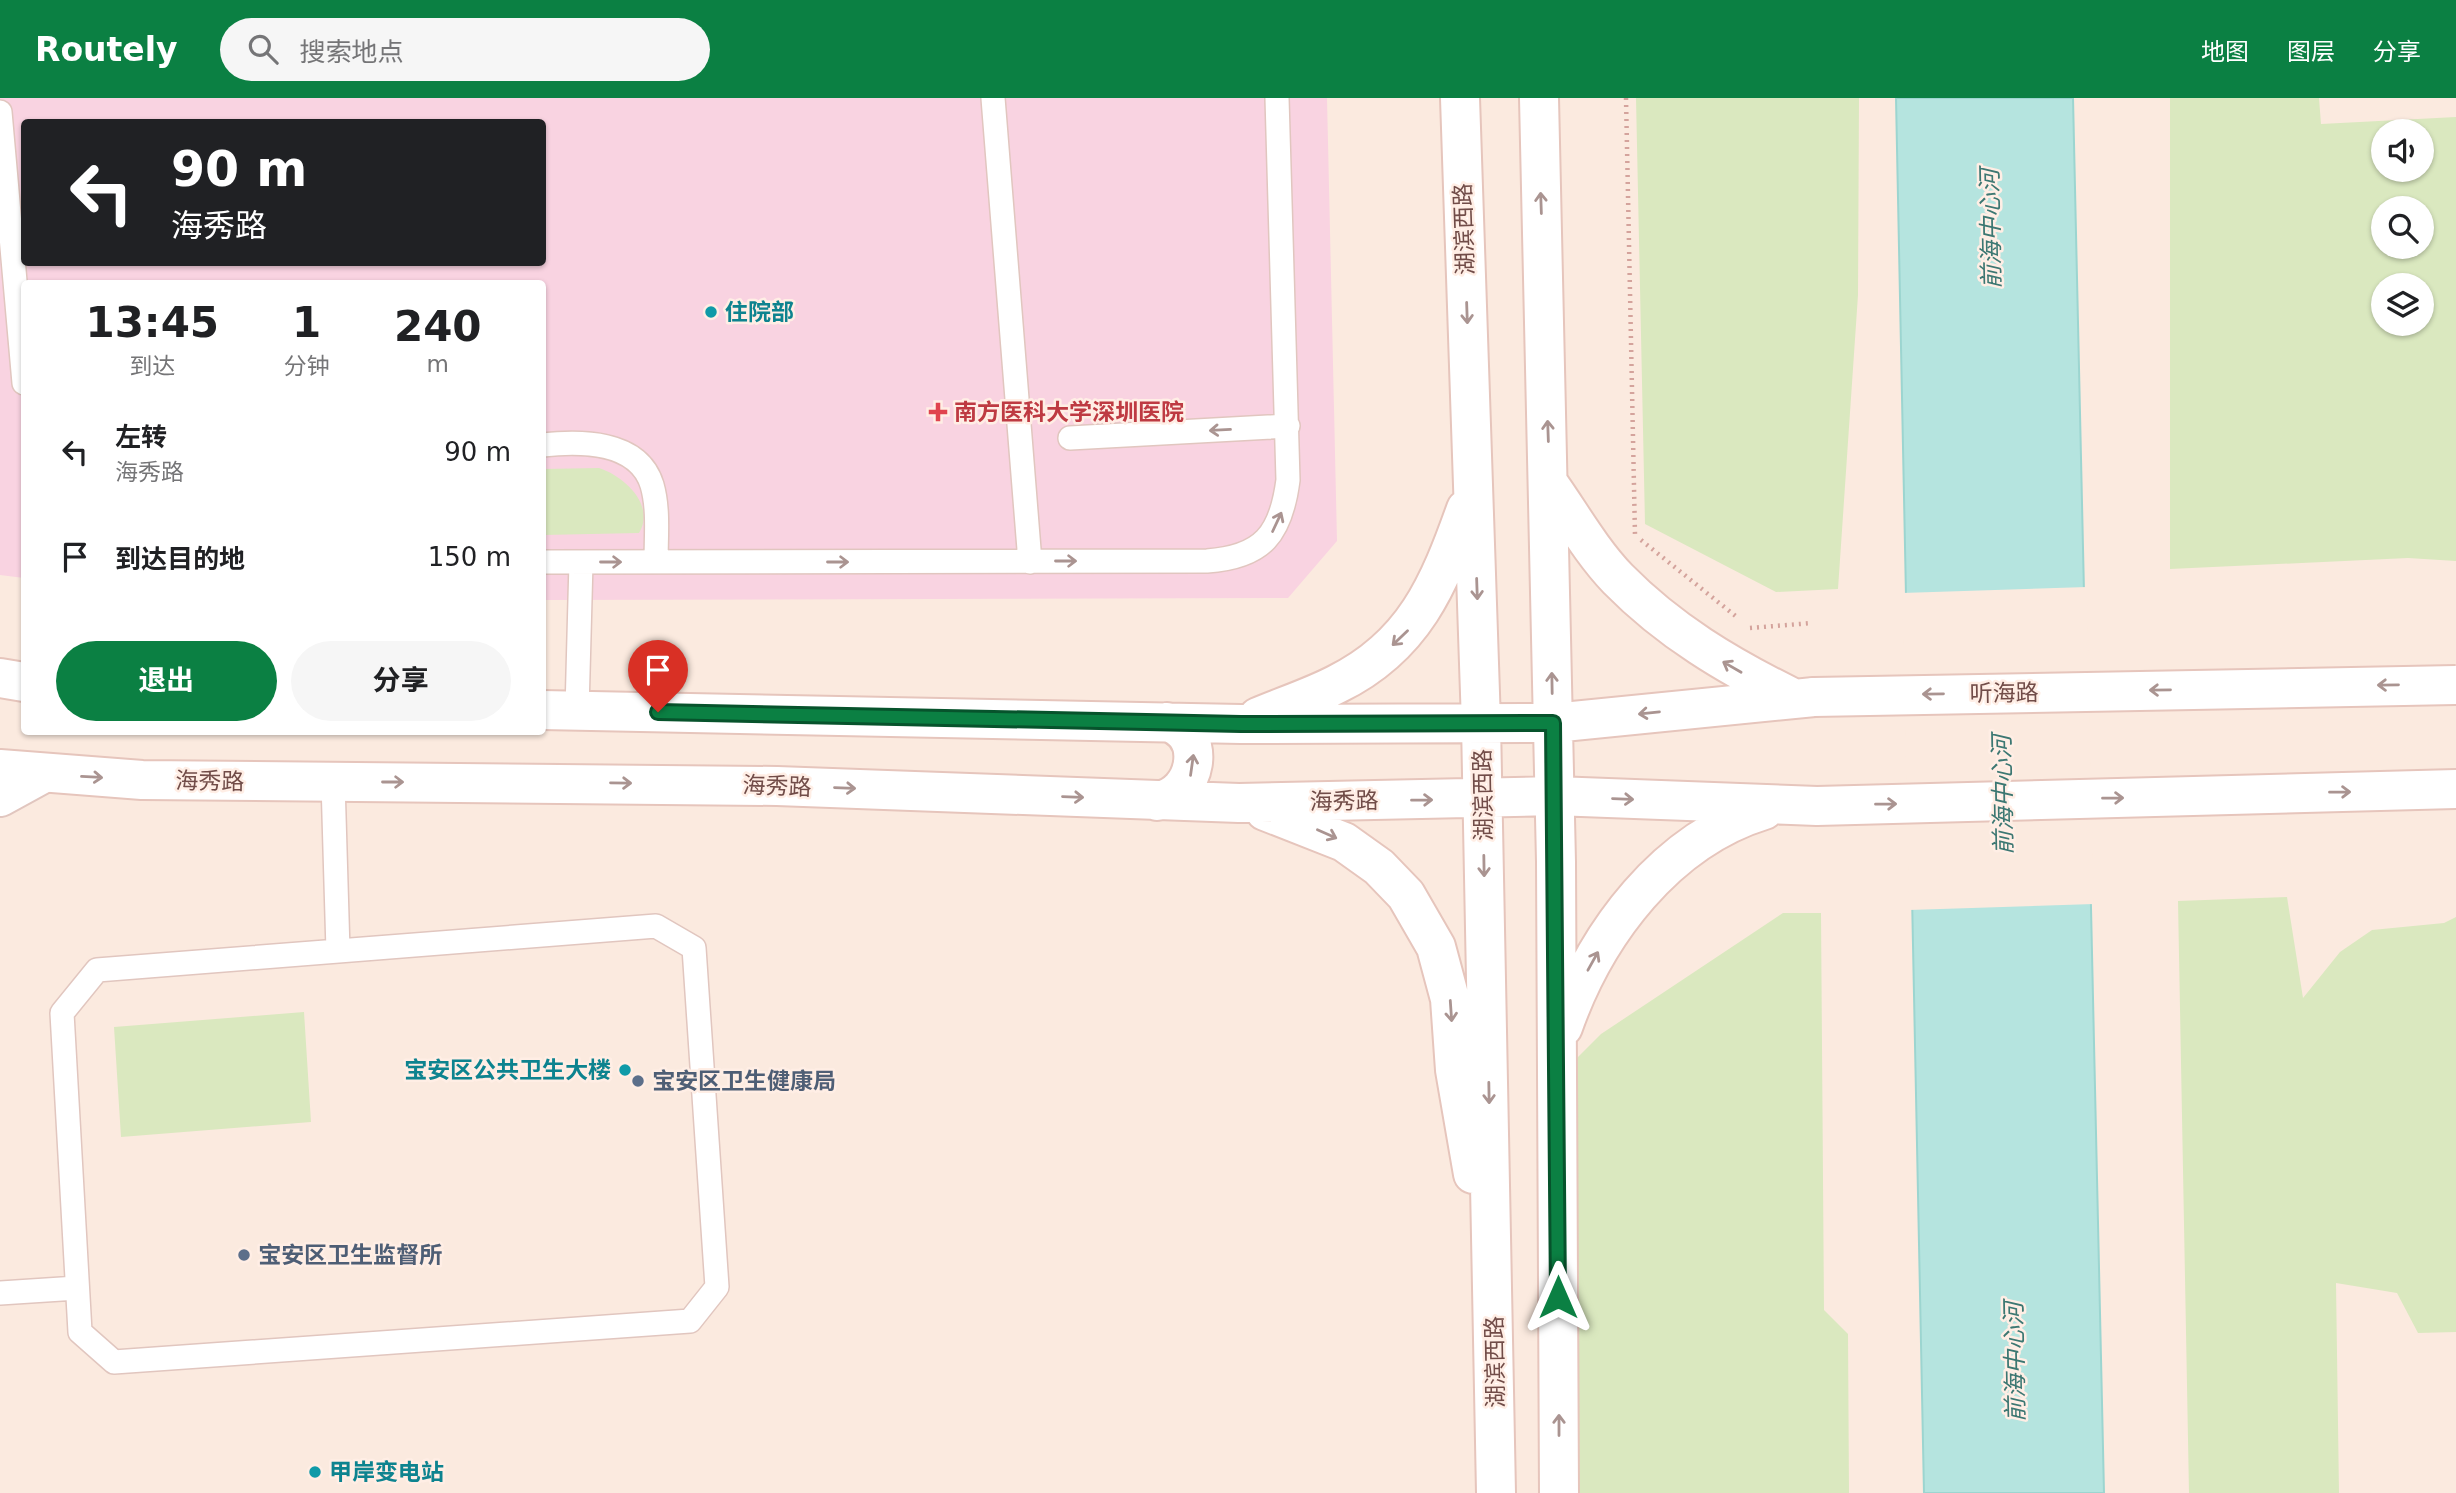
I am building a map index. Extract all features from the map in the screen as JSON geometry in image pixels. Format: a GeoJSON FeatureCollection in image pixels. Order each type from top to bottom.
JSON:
{"type":"FeatureCollection","features":[{"type":"Feature","properties":{"kind":"main road","name":"湖滨西路"},"geometry":{"type":"LineString","coordinates":[[1460,98],[1483,798],[1496,1493]]}},
{"type":"Feature","properties":{"kind":"main road"},"geometry":{"type":"LineString","coordinates":[[1539,98],[1555,796],[1559,1493]]}},
{"type":"Feature","properties":{"kind":"main road"},"geometry":{"type":"LineString","coordinates":[[1549,484],[1617,577],[1656,614],[1690,642],[1736,670],[1804,697]]}},
{"type":"Feature","properties":{"kind":"main road"},"geometry":{"type":"LineString","coordinates":[[1241,724],[1338,684],[1379,658],[1408,630],[1430,598],[1473,490]]}},
{"type":"Feature","properties":{"kind":"main road","name":"听海路"},"geometry":{"type":"LineString","coordinates":[[1553,723],[1804,697],[2456,685]]}},
{"type":"Feature","properties":{"kind":"main road"},"geometry":{"type":"LineString","coordinates":[[560,710],[1241,724],[1553,723]]}},
{"type":"Feature","properties":{"kind":"main road"},"geometry":{"type":"LineString","coordinates":[[1157,801],[1170,798],[1181,791],[1194,767],[1190,741],[1182,730],[1167,722]]}},
{"type":"Feature","properties":{"kind":"main road","name":"海秀路"},"geometry":{"type":"LineString","coordinates":[[0,769],[142,780],[777,786],[1239,803],[1555,796]]}},
{"type":"Feature","properties":{"kind":"main road"},"geometry":{"type":"LineString","coordinates":[[0,797],[42,774]]}},
{"type":"Feature","properties":{"kind":"main road"},"geometry":{"type":"LineString","coordinates":[[1555,796],[1817,806],[2456,789]]}},
{"type":"Feature","properties":{"kind":"main road"},"geometry":{"type":"LineString","coordinates":[[1239,803],[1302,823],[1344,842],[1379,867],[1406,895],[1436,947],[1450,999],[1460,1107],[1494,1292]]}},
{"type":"Feature","properties":{"kind":"main road"},"geometry":{"type":"LineString","coordinates":[[1557,1046],[1573,1000],[1596,955],[1624,913],[1655,877],[1694,843],[1732,819],[1779,805]]}},
{"type":"Feature","properties":{"kind":"lane"},"geometry":{"type":"LineString","coordinates":[[993,98],[1030,562]]}},
{"type":"Feature","properties":{"kind":"lane"},"geometry":{"type":"LineString","coordinates":[[546,562],[1207,561],[1230,559],[1251,552],[1268,539],[1279,522],[1285,502],[1288,426],[1277,98]]}},
{"type":"Feature","properties":{"kind":"lane"},"geometry":{"type":"LineString","coordinates":[[0,112],[21,349]]}},
{"type":"Feature","properties":{"kind":"lane"},"geometry":{"type":"LineString","coordinates":[[1070,438],[1288,426]]}},
{"type":"Feature","properties":{"kind":"lane"},"geometry":{"type":"LineString","coordinates":[[546,445],[586,443],[611,447],[636,461],[651,482],[654,497],[656,562]]}},
{"type":"Feature","properties":{"kind":"lane"},"geometry":{"type":"LineString","coordinates":[[560,710],[581,562]]}},
{"type":"Feature","properties":{"kind":"lane"},"geometry":{"type":"LineString","coordinates":[[333,782],[338,951]]}},
{"type":"Feature","properties":{"kind":"lane"},"geometry":{"type":"LineString","coordinates":[[656,926],[694,948],[717,1287],[690,1321],[114,1362],[80,1332],[62,1013],[97,970],[338,951],[656,926]]}},
{"type":"Feature","properties":{"kind":"lane"},"geometry":{"type":"LineString","coordinates":[[0,1293],[76,1288]]}},
{"type":"Feature","properties":{"kind":"path"},"geometry":{"type":"LineString","coordinates":[[1626,98],[1635,535],[1751,629],[1812,623]]}},
{"type":"Feature","properties":{"kind":"shaded area","name":"南方医科大学深圳医院"},"geometry":{"type":"Polygon","coordinates":[[[0,98],[1327,98],[1337,541],[1288,598],[546,600],[546,280],[21,280],[21,578],[0,575],[0,98]]]}},
{"type":"Feature","properties":{"kind":"green space"},"geometry":{"type":"Polygon","coordinates":[[[1636,98],[1859,98],[1858,295],[1838,589],[1776,592],[1645,524],[1636,98]]]}},
{"type":"Feature","properties":{"kind":"green space"},"geometry":{"type":"Polygon","coordinates":[[[2170,98],[2319,98],[2321,124],[2371,121],[2371,182],[2434,182],[2434,119],[2417,119],[2456,117],[2456,561],[2408,558],[2170,569],[2170,98]]]}},
{"type":"Feature","properties":{"kind":"green space"},"geometry":{"type":"Polygon","coordinates":[[[599,468],[618,478],[635,493],[640,502],[643,522],[639,533],[546,535],[546,469],[599,468]]]}},
{"type":"Feature","properties":{"kind":"green space"},"geometry":{"type":"Polygon","coordinates":[[[2287,897],[2303,998],[2340,952],[2372,930],[2444,923],[2456,917],[2456,1332],[2418,1333],[2397,1293],[2336,1283],[2339,1493],[2189,1493],[2178,901],[2287,897]]]}},
{"type":"Feature","properties":{"kind":"green space"},"geometry":{"type":"Polygon","coordinates":[[[1783,913],[1821,913],[1824,1310],[1848,1334],[1849,1493],[1571,1493],[1570,1080],[1577,1058],[1601,1034],[1783,913]]]}},
{"type":"Feature","properties":{"kind":"green space"},"geometry":{"type":"Polygon","coordinates":[[[304,1012],[311,1122],[121,1137],[114,1027],[304,1012]]]}},
{"type":"Feature","properties":{"kind":"water","name":"前海中心河"},"geometry":{"type":"Polygon","coordinates":[[[1896,98],[2073,98],[2104,1493],[1924,1493],[1896,98]]]}},
{"type":"Feature","properties":{"kind":"pier"},"geometry":{"type":"Polygon","coordinates":[[[2087,587],[2094,904],[1909,910],[1902,593],[2087,587]]]}},
{"type":"Feature","properties":{"kind":"place","name":"住院部"},"geometry":{"type":"Point","coordinates":[711,312]}},
{"type":"Feature","properties":{"kind":"place","name":"南方医科大学深圳医院"},"geometry":{"type":"Point","coordinates":[938,412]}},
{"type":"Feature","properties":{"kind":"place","name":"宝安区公共卫生大楼"},"geometry":{"type":"Point","coordinates":[625,1070]}},
{"type":"Feature","properties":{"kind":"place","name":"宝安区卫生健康局"},"geometry":{"type":"Point","coordinates":[638,1081]}},
{"type":"Feature","properties":{"kind":"place","name":"宝安区卫生监督所"},"geometry":{"type":"Point","coordinates":[244,1255]}},
{"type":"Feature","properties":{"kind":"place","name":"甲岸变电站"},"geometry":{"type":"Point","coordinates":[315,1472]}},
{"type":"Feature","properties":{"kind":"route"},"geometry":{"type":"LineString","coordinates":[[658,712],[1241,724],[1553,723],[1558,1297]]}}]}
